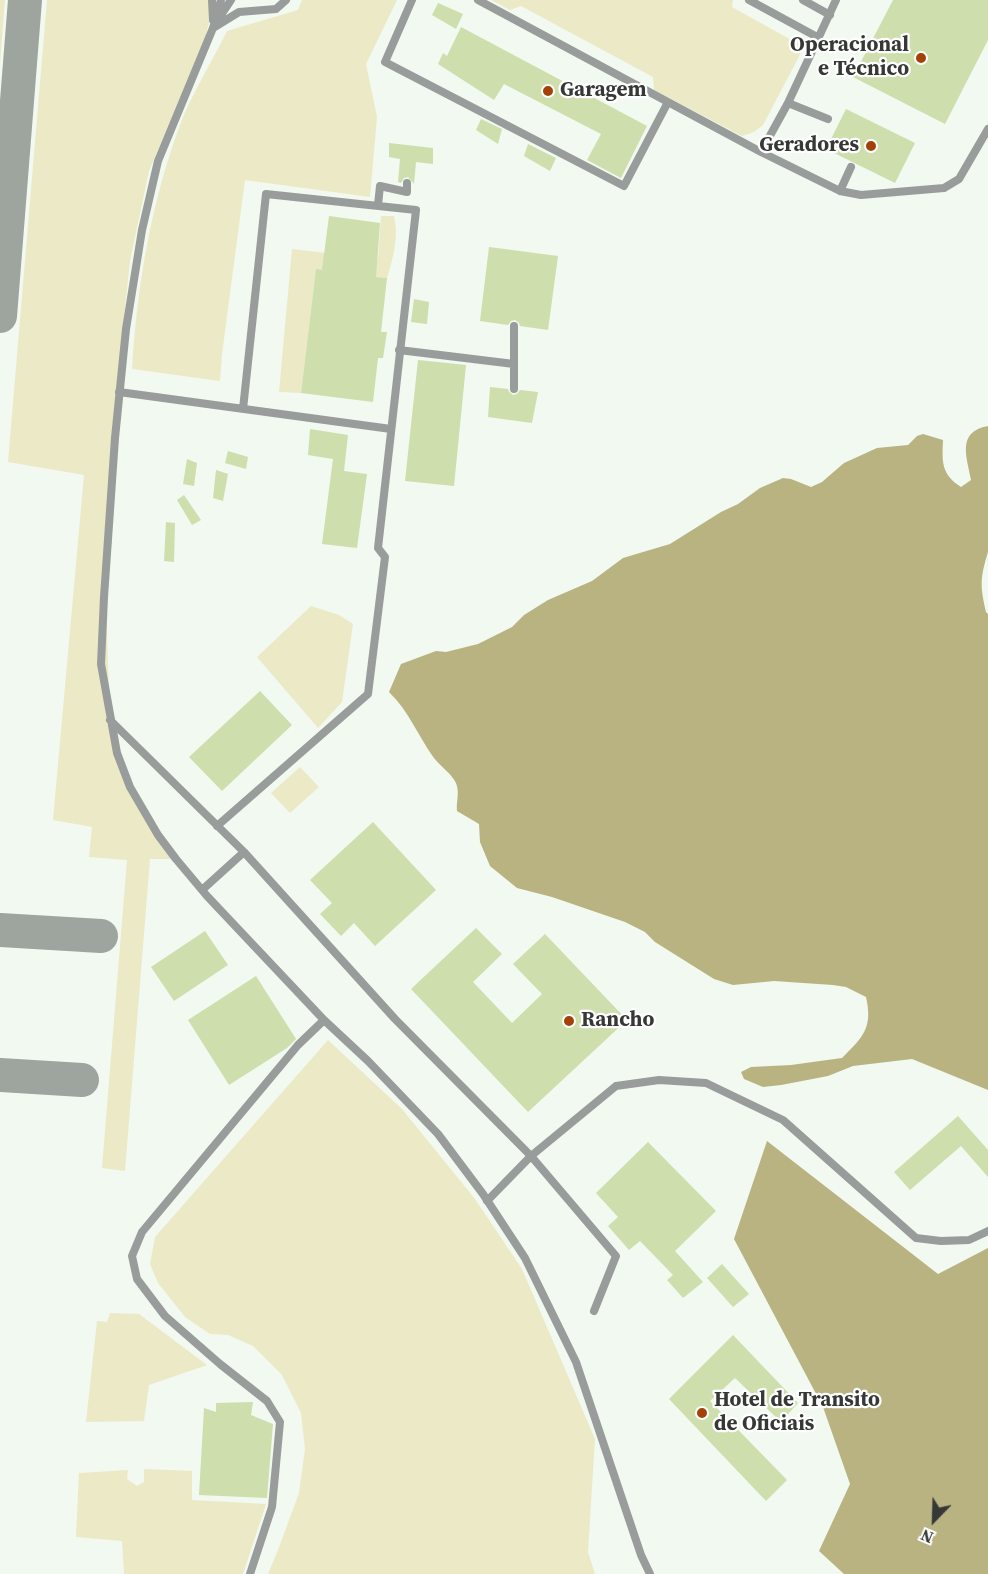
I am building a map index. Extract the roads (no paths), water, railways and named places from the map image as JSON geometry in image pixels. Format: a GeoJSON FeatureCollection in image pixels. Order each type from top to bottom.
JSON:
{"type":"FeatureCollection","features":[{"type":"Feature","properties":{"kind":"lane"},"geometry":{"type":"LineString","coordinates":[[212,0],[213,28]]}},
{"type":"Feature","properties":{"kind":"lane"},"geometry":{"type":"LineString","coordinates":[[221,0],[213,28],[158,160],[140,241],[126,329],[119,392],[101,664],[117,753],[130,787],[158,835],[202,890],[324,1020],[368,1061],[438,1134],[525,1258],[576,1362],[641,1555],[650,1574]]}},
{"type":"Feature","properties":{"kind":"lane"},"geometry":{"type":"LineString","coordinates":[[213,28],[231,0]]}},
{"type":"Feature","properties":{"kind":"lane"},"geometry":{"type":"LineString","coordinates":[[213,28],[239,12],[276,9],[286,0]]}},
{"type":"Feature","properties":{"kind":"lane"},"geometry":{"type":"LineString","coordinates":[[412,0],[385,62],[624,186],[668,102]]}},
{"type":"Feature","properties":{"kind":"lane"},"geometry":{"type":"LineString","coordinates":[[478,0],[761,152],[840,191],[861,195],[944,188],[959,179],[988,129]]}},
{"type":"Feature","properties":{"kind":"lane"},"geometry":{"type":"LineString","coordinates":[[749,0],[819,38]]}},
{"type":"Feature","properties":{"kind":"lane"},"geometry":{"type":"LineString","coordinates":[[803,0],[830,15]]}},
{"type":"Feature","properties":{"kind":"lane"},"geometry":{"type":"LineString","coordinates":[[761,152],[788,103],[836,0]]}},
{"type":"Feature","properties":{"kind":"lane"},"geometry":{"type":"LineString","coordinates":[[788,103],[828,119]]}},
{"type":"Feature","properties":{"kind":"lane"},"geometry":{"type":"LineString","coordinates":[[840,191],[851,167]]}},
{"type":"Feature","properties":{"kind":"lane"},"geometry":{"type":"LineString","coordinates":[[378,205],[380,186],[407,192],[407,183]]}},
{"type":"Feature","properties":{"kind":"lane"},"geometry":{"type":"LineString","coordinates":[[218,826],[368,694],[385,557],[378,548],[416,210],[266,194],[243,409]]}},
{"type":"Feature","properties":{"kind":"lane"},"geometry":{"type":"LineString","coordinates":[[514,326],[514,389]]}},
{"type":"Feature","properties":{"kind":"lane"},"geometry":{"type":"LineString","coordinates":[[399,350],[514,364]]}},
{"type":"Feature","properties":{"kind":"lane"},"geometry":{"type":"LineString","coordinates":[[119,392],[391,429]]}},
{"type":"Feature","properties":{"kind":"lane"},"geometry":{"type":"LineString","coordinates":[[110,720],[244,852],[395,1019],[531,1156],[616,1256],[594,1311]]}},
{"type":"Feature","properties":{"kind":"lane"},"geometry":{"type":"LineString","coordinates":[[202,890],[244,852]]}},
{"type":"Feature","properties":{"kind":"lane"},"geometry":{"type":"LineString","coordinates":[[250,1574],[272,1507],[280,1422],[267,1401],[165,1316],[137,1279],[132,1256],[141,1232],[298,1045],[324,1020]]}},
{"type":"Feature","properties":{"kind":"lane"},"geometry":{"type":"LineString","coordinates":[[487,1201],[531,1156],[616,1086],[660,1080],[706,1083],[783,1120],[916,1238],[969,1240],[988,1231]]}},
{"type":"Feature","properties":{"kind":"place","name":"Operacional e Técnico"},"geometry":{"type":"Point","coordinates":[921,58]}},
{"type":"Feature","properties":{"kind":"place","name":"Garagem"},"geometry":{"type":"Point","coordinates":[548,91]}},
{"type":"Feature","properties":{"kind":"place","name":"Geradores"},"geometry":{"type":"Point","coordinates":[871,146]}},
{"type":"Feature","properties":{"kind":"place","name":"Rancho"},"geometry":{"type":"Point","coordinates":[569,1021]}},
{"type":"Feature","properties":{"kind":"place","name":"Hotel de Transito de Oficiais"},"geometry":{"type":"Point","coordinates":[702,1413]}}]}
